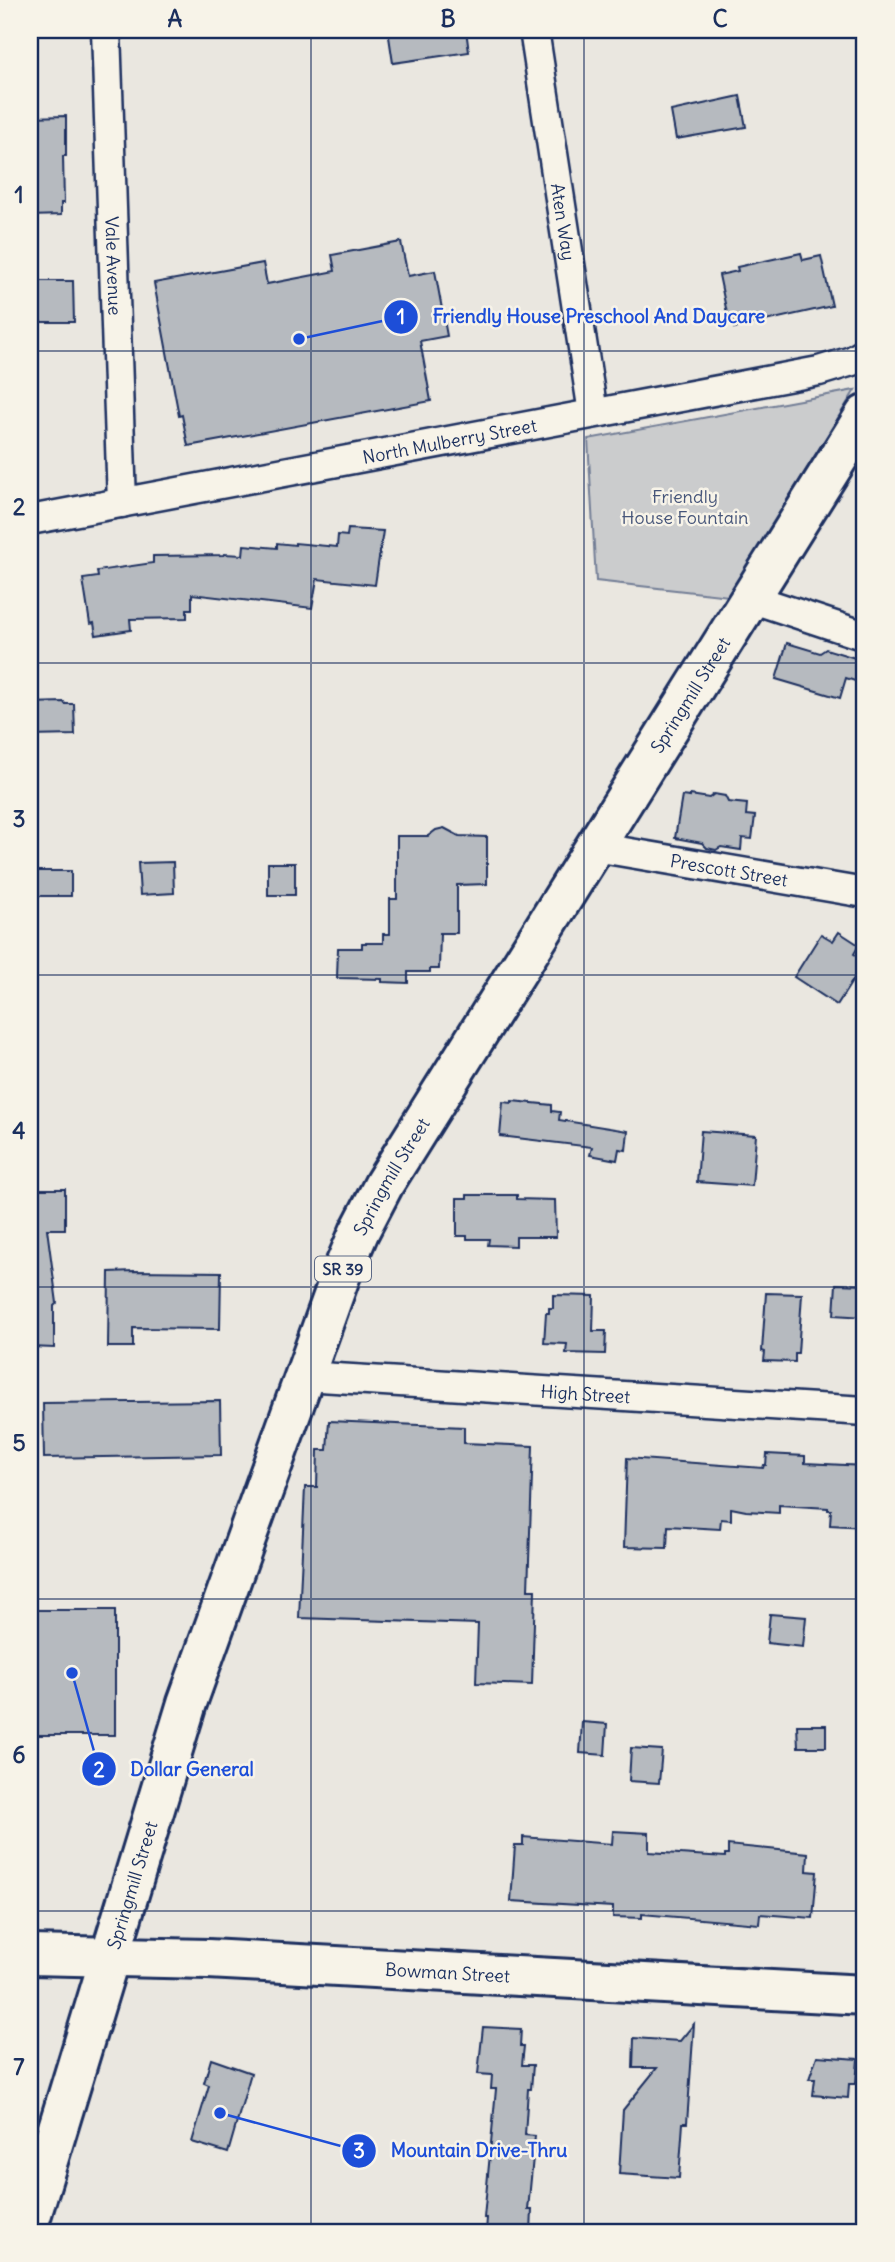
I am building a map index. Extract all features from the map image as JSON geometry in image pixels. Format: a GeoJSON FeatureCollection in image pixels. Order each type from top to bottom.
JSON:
{"type":"FeatureCollection","features":[{"type":"Feature","properties":{"kind":"main road","name":"Springmill Street"},"geometry":{"type":"LineString","coordinates":[[30,2220],[206,1645],[340,1277],[377,1196],[865,415]]}},
{"type":"Feature","properties":{"kind":"main road","name":"Bowman Street"},"geometry":{"type":"LineString","coordinates":[[30,1955],[232,1961],[865,1995]]}},
{"type":"Feature","properties":{"kind":"street","name":"Vale Avenue"},"geometry":{"type":"LineString","coordinates":[[106,30],[122,502]]}},
{"type":"Feature","properties":{"kind":"street","name":"Aten Way"},"geometry":{"type":"LineString","coordinates":[[534,30],[593,413]]}},
{"type":"Feature","properties":{"kind":"street","name":"North Mulberry Street"},"geometry":{"type":"LineString","coordinates":[[30,520],[819,372],[852,361],[865,353]]}},
{"type":"Feature","properties":{"kind":"street"},"geometry":{"type":"LineString","coordinates":[[750,598],[865,636]]}},
{"type":"Feature","properties":{"kind":"street","name":"Prescott Street"},"geometry":{"type":"LineString","coordinates":[[594,847],[865,893]]}},
{"type":"Feature","properties":{"kind":"street","name":"High Street"},"geometry":{"type":"LineString","coordinates":[[304,1376],[865,1411]]}},
{"type":"Feature","properties":{"kind":"green space","name":"Friendly House Fountain"},"geometry":{"type":"Polygon","coordinates":[[[855,390],[729,596],[596,581],[588,439],[855,390]]]}},
{"type":"Feature","properties":{"kind":"building"},"geometry":{"type":"Polygon","coordinates":[[[388,30],[466,30],[469,52],[393,63],[388,30]]]}},
{"type":"Feature","properties":{"kind":"building"},"geometry":{"type":"Polygon","coordinates":[[[740,96],[746,127],[676,139],[671,111],[740,96]]]}},
{"type":"Feature","properties":{"kind":"building"},"geometry":{"type":"Polygon","coordinates":[[[66,116],[64,203],[61,203],[61,215],[30,216],[30,117],[66,116]]]}},
{"type":"Feature","properties":{"kind":"building"},"geometry":{"type":"Polygon","coordinates":[[[401,242],[408,276],[435,271],[447,336],[420,341],[431,401],[188,446],[182,415],[179,416],[154,283],[263,263],[267,284],[335,271],[332,255],[401,242]]]}},
{"type":"Feature","properties":{"kind":"building"},"geometry":{"type":"Polygon","coordinates":[[[801,253],[803,260],[821,256],[832,306],[734,328],[731,317],[728,318],[719,275],[738,271],[737,267],[801,253]]]}},
{"type":"Feature","properties":{"kind":"building"},"geometry":{"type":"Polygon","coordinates":[[[30,281],[73,281],[74,322],[30,322],[30,281]]]}},
{"type":"Feature","properties":{"kind":"building"},"geometry":{"type":"Polygon","coordinates":[[[348,529],[383,531],[375,585],[317,579],[312,608],[192,594],[192,609],[187,609],[187,618],[130,619],[131,630],[96,635],[94,623],[90,624],[83,579],[98,577],[97,571],[153,563],[153,556],[243,555],[244,545],[277,548],[277,543],[295,543],[337,547],[338,535],[347,536],[348,529]]]}},
{"type":"Feature","properties":{"kind":"building"},"geometry":{"type":"Polygon","coordinates":[[[787,643],[820,653],[826,649],[865,661],[861,683],[846,678],[840,698],[776,679],[787,643]]]}},
{"type":"Feature","properties":{"kind":"building"},"geometry":{"type":"Polygon","coordinates":[[[30,703],[74,704],[75,735],[30,736],[30,703]]]}},
{"type":"Feature","properties":{"kind":"building"},"geometry":{"type":"Polygon","coordinates":[[[714,794],[725,796],[728,802],[747,804],[746,815],[755,816],[752,839],[742,838],[741,850],[721,847],[716,850],[707,848],[702,843],[675,838],[682,796],[709,798],[714,794]]]}},
{"type":"Feature","properties":{"kind":"building"},"geometry":{"type":"Polygon","coordinates":[[[444,828],[459,836],[487,837],[487,884],[457,885],[457,933],[440,933],[439,969],[430,969],[430,972],[408,972],[408,983],[382,982],[382,979],[337,978],[338,948],[362,948],[362,943],[383,943],[383,934],[390,934],[390,899],[397,899],[397,836],[428,836],[444,828]]]}},
{"type":"Feature","properties":{"kind":"building"},"geometry":{"type":"Polygon","coordinates":[[[173,862],[174,893],[140,895],[138,863],[173,862]]]}},
{"type":"Feature","properties":{"kind":"building"},"geometry":{"type":"Polygon","coordinates":[[[268,863],[295,863],[295,895],[268,895],[268,863]]]}},
{"type":"Feature","properties":{"kind":"building"},"geometry":{"type":"Polygon","coordinates":[[[30,871],[71,871],[71,896],[30,896],[30,871]]]}},
{"type":"Feature","properties":{"kind":"building"},"geometry":{"type":"Polygon","coordinates":[[[839,932],[859,945],[854,954],[865,961],[837,1005],[794,977],[821,934],[833,941],[839,932]]]}},
{"type":"Feature","properties":{"kind":"building"},"geometry":{"type":"Polygon","coordinates":[[[503,1102],[552,1105],[552,1111],[560,1112],[559,1120],[628,1131],[626,1150],[619,1149],[617,1160],[590,1155],[592,1147],[500,1136],[503,1102]]]}},
{"type":"Feature","properties":{"kind":"building"},"geometry":{"type":"Polygon","coordinates":[[[701,1131],[756,1135],[752,1186],[697,1182],[701,1131]]]}},
{"type":"Feature","properties":{"kind":"building"},"geometry":{"type":"Polygon","coordinates":[[[30,1189],[65,1189],[65,1229],[47,1229],[57,1303],[54,1306],[54,1348],[30,1347],[30,1189]]]}},
{"type":"Feature","properties":{"kind":"building"},"geometry":{"type":"Polygon","coordinates":[[[467,1195],[517,1195],[517,1199],[555,1200],[556,1237],[516,1237],[516,1246],[488,1245],[489,1239],[457,1236],[457,1198],[467,1198],[467,1195]]]}},
{"type":"Feature","properties":{"kind":"building"},"geometry":{"type":"Polygon","coordinates":[[[109,1272],[221,1272],[220,1329],[133,1328],[133,1347],[108,1347],[109,1272]]]}},
{"type":"Feature","properties":{"kind":"building"},"geometry":{"type":"Polygon","coordinates":[[[836,1284],[865,1285],[865,1317],[834,1315],[836,1284]]]}},
{"type":"Feature","properties":{"kind":"building"},"geometry":{"type":"Polygon","coordinates":[[[766,1293],[802,1294],[795,1362],[764,1361],[765,1352],[762,1351],[766,1293]]]}},
{"type":"Feature","properties":{"kind":"building"},"geometry":{"type":"Polygon","coordinates":[[[553,1295],[594,1296],[593,1331],[606,1331],[605,1354],[566,1353],[567,1344],[544,1343],[546,1313],[549,1313],[549,1308],[553,1308],[553,1295]]]}},
{"type":"Feature","properties":{"kind":"building"},"geometry":{"type":"Polygon","coordinates":[[[220,1401],[221,1455],[44,1458],[43,1403],[220,1401]]]}},
{"type":"Feature","properties":{"kind":"building"},"geometry":{"type":"Polygon","coordinates":[[[329,1421],[464,1427],[464,1443],[533,1446],[528,1590],[535,1590],[532,1685],[476,1683],[478,1624],[299,1618],[305,1487],[317,1487],[318,1450],[327,1450],[329,1421]]]}},
{"type":"Feature","properties":{"kind":"building"},"geometry":{"type":"Polygon","coordinates":[[[767,1454],[805,1456],[805,1463],[865,1466],[865,1527],[830,1525],[831,1510],[828,1508],[779,1505],[779,1513],[731,1508],[731,1520],[721,1519],[720,1529],[668,1526],[667,1548],[624,1547],[627,1458],[763,1468],[767,1454]]]}},
{"type":"Feature","properties":{"kind":"building"},"geometry":{"type":"Polygon","coordinates":[[[30,1610],[115,1610],[115,1735],[30,1735],[30,1610]]]}},
{"type":"Feature","properties":{"kind":"building"},"geometry":{"type":"Polygon","coordinates":[[[770,1614],[806,1617],[803,1647],[767,1643],[770,1614]]]}},
{"type":"Feature","properties":{"kind":"building"},"geometry":{"type":"Polygon","coordinates":[[[582,1722],[607,1724],[605,1755],[580,1753],[582,1722]]]}},
{"type":"Feature","properties":{"kind":"building"},"geometry":{"type":"Polygon","coordinates":[[[797,1725],[826,1725],[826,1747],[798,1747],[797,1725]]]}},
{"type":"Feature","properties":{"kind":"building"},"geometry":{"type":"Polygon","coordinates":[[[631,1748],[662,1750],[659,1783],[629,1781],[631,1748]]]}},
{"type":"Feature","properties":{"kind":"building"},"geometry":{"type":"Polygon","coordinates":[[[613,1831],[649,1833],[649,1852],[725,1857],[725,1854],[728,1854],[728,1845],[808,1853],[807,1871],[817,1872],[813,1918],[760,1914],[759,1924],[642,1914],[642,1918],[613,1917],[613,1907],[511,1901],[515,1845],[523,1845],[523,1837],[612,1844],[613,1831]]]}},
{"type":"Feature","properties":{"kind":"building"},"geometry":{"type":"Polygon","coordinates":[[[694,2024],[687,2123],[683,2123],[679,2178],[619,2174],[623,2110],[657,2068],[633,2068],[634,2038],[680,2041],[694,2024]]]}},
{"type":"Feature","properties":{"kind":"building"},"geometry":{"type":"Polygon","coordinates":[[[483,2027],[521,2029],[520,2046],[524,2046],[522,2065],[533,2065],[531,2089],[528,2089],[525,2135],[535,2136],[528,2210],[532,2210],[531,2232],[486,2232],[487,2218],[484,2218],[496,2089],[491,2089],[492,2075],[478,2074],[483,2027]]]}},
{"type":"Feature","properties":{"kind":"building"},"geometry":{"type":"Polygon","coordinates":[[[817,2056],[858,2059],[856,2084],[849,2084],[848,2098],[813,2095],[815,2079],[809,2079],[817,2056]]]}},
{"type":"Feature","properties":{"kind":"building"},"geometry":{"type":"Polygon","coordinates":[[[211,2059],[251,2073],[228,2153],[192,2142],[209,2085],[204,2083],[211,2059]]]}},
{"type":"Feature","properties":{"kind":"place","name":"Friendly House Preschool And Daycare"},"geometry":{"type":"Point","coordinates":[299,339]}},
{"type":"Feature","properties":{"kind":"place","name":"Dollar General"},"geometry":{"type":"Point","coordinates":[72,1673]}},
{"type":"Feature","properties":{"kind":"place","name":"Mountain Drive-Thru"},"geometry":{"type":"Point","coordinates":[220,2113]}}]}
